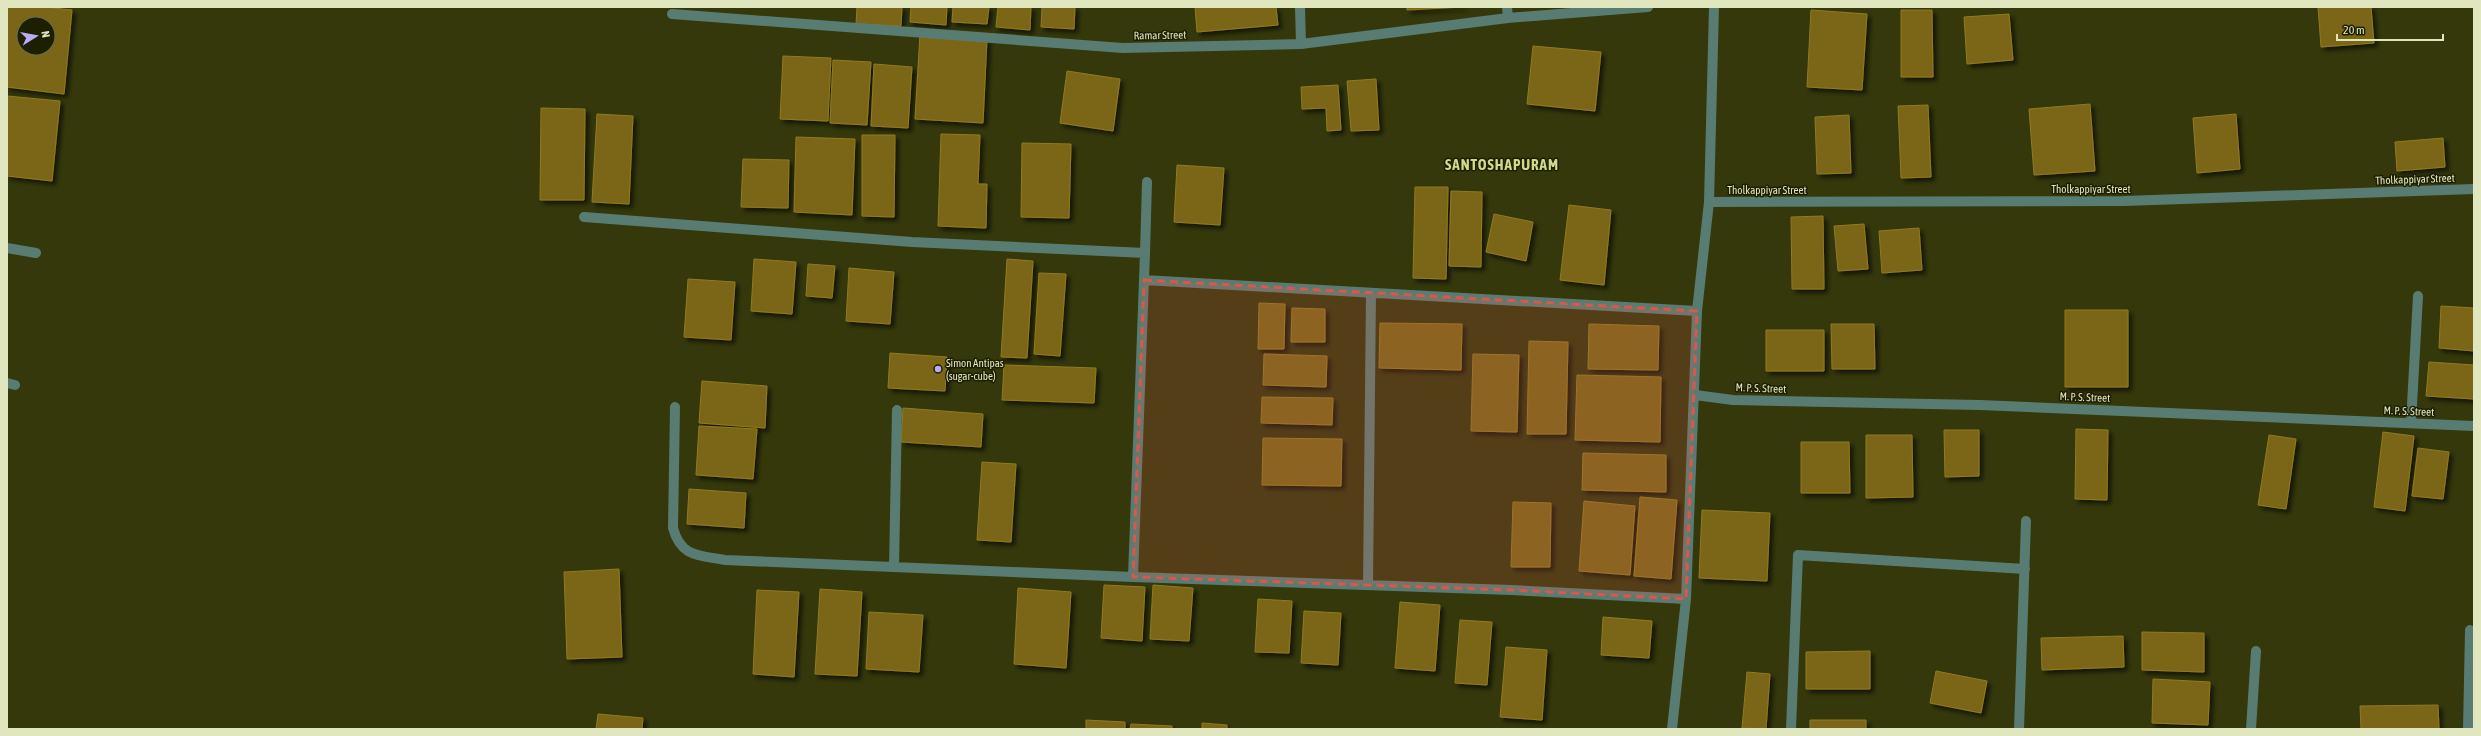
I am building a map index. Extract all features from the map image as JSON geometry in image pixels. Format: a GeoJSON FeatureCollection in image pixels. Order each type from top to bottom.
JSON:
{"type":"FeatureCollection","features":[{"type":"Feature","properties":{"kind":"street"},"geometry":{"type":"LineString","coordinates":[[1300,7],[1302,44]]}},
{"type":"Feature","properties":{"kind":"street"},"geometry":{"type":"LineString","coordinates":[[1507,7],[1508,18]]}},
{"type":"Feature","properties":{"kind":"street","name":"Ramar Street"},"geometry":{"type":"LineString","coordinates":[[672,14],[1123,48],[1302,44],[1508,18],[1648,7]]}},
{"type":"Feature","properties":{"kind":"street"},"geometry":{"type":"LineString","coordinates":[[1672,729],[1686,599],[1698,311],[1709,202],[1714,7]]}},
{"type":"Feature","properties":{"kind":"street"},"geometry":{"type":"LineString","coordinates":[[1133,577],[1147,182]]}},
{"type":"Feature","properties":{"kind":"street","name":"Tholkappiyar Street"},"geometry":{"type":"LineString","coordinates":[[1709,202],[2124,201],[2474,189]]}},
{"type":"Feature","properties":{"kind":"street"},"geometry":{"type":"LineString","coordinates":[[584,217],[912,242],[1144,253]]}},
{"type":"Feature","properties":{"kind":"street"},"geometry":{"type":"LineString","coordinates":[[7,248],[36,253]]}},
{"type":"Feature","properties":{"kind":"street"},"geometry":{"type":"LineString","coordinates":[[1144,280],[1698,311]]}},
{"type":"Feature","properties":{"kind":"street"},"geometry":{"type":"LineString","coordinates":[[1368,585],[1371,293]]}},
{"type":"Feature","properties":{"kind":"street"},"geometry":{"type":"LineString","coordinates":[[2411,423],[2418,296]]}},
{"type":"Feature","properties":{"kind":"street","name":"M. P. S. Street"},"geometry":{"type":"LineString","coordinates":[[1695,395],[1733,400],[1980,405],[2474,426]]}},
{"type":"Feature","properties":{"kind":"street"},"geometry":{"type":"LineString","coordinates":[[675,407],[673,528],[677,542],[686,552],[725,560],[1686,599]]}},
{"type":"Feature","properties":{"kind":"street"},"geometry":{"type":"LineString","coordinates":[[894,567],[897,410]]}},
{"type":"Feature","properties":{"kind":"street"},"geometry":{"type":"LineString","coordinates":[[2019,729],[2026,520]]}},
{"type":"Feature","properties":{"kind":"street"},"geometry":{"type":"LineString","coordinates":[[1791,729],[1798,555],[2025,569]]}},
{"type":"Feature","properties":{"kind":"street"},"geometry":{"type":"LineString","coordinates":[[2468,729],[2470,630]]}},
{"type":"Feature","properties":{"kind":"street"},"geometry":{"type":"LineString","coordinates":[[2251,729],[2256,651]]}},
{"type":"Feature","properties":{"kind":"highlighted area"},"geometry":{"type":"Polygon","coordinates":[[[1144,280],[1697,311],[1686,599],[1511,590],[1133,577],[1144,280]]]}},
{"type":"Feature","properties":{"kind":"building"},"geometry":{"type":"Polygon","coordinates":[[[7,7],[44,7],[72,10],[64,94],[7,87],[7,7]]]}},
{"type":"Feature","properties":{"kind":"building"},"geometry":{"type":"Polygon","coordinates":[[[857,7],[902,7],[901,26],[856,24],[857,7]]]}},
{"type":"Feature","properties":{"kind":"building"},"geometry":{"type":"Polygon","coordinates":[[[911,7],[947,7],[946,25],[910,22],[911,7]]]}},
{"type":"Feature","properties":{"kind":"building"},"geometry":{"type":"Polygon","coordinates":[[[953,7],[989,7],[987,24],[952,22],[953,7]]]}},
{"type":"Feature","properties":{"kind":"building"},"geometry":{"type":"Polygon","coordinates":[[[998,7],[1031,7],[1030,30],[996,27],[998,7]]]}},
{"type":"Feature","properties":{"kind":"building"},"geometry":{"type":"Polygon","coordinates":[[[1042,7],[1075,7],[1074,29],[1041,27],[1042,7]]]}},
{"type":"Feature","properties":{"kind":"building"},"geometry":{"type":"Polygon","coordinates":[[[1195,7],[1276,7],[1278,25],[1197,32],[1195,7]]]}},
{"type":"Feature","properties":{"kind":"building"},"geometry":{"type":"Polygon","coordinates":[[[1407,7],[1463,7],[1407,10],[1407,7]]]}},
{"type":"Feature","properties":{"kind":"building"},"geometry":{"type":"Polygon","coordinates":[[[2318,7],[2371,7],[2374,43],[2321,47],[2318,7]]]}},
{"type":"Feature","properties":{"kind":"building"},"geometry":{"type":"Polygon","coordinates":[[[1811,10],[1867,14],[1862,90],[1807,87],[1811,10]]]}},
{"type":"Feature","properties":{"kind":"building"},"geometry":{"type":"Polygon","coordinates":[[[1901,10],[1932,10],[1933,77],[1901,77],[1901,10]]]}},
{"type":"Feature","properties":{"kind":"building"},"geometry":{"type":"Polygon","coordinates":[[[2009,14],[2013,60],[1967,64],[1964,17],[2009,14]]]}},
{"type":"Feature","properties":{"kind":"building"},"geometry":{"type":"Polygon","coordinates":[[[920,34],[987,39],[983,123],[915,119],[920,34]]]}},
{"type":"Feature","properties":{"kind":"building"},"geometry":{"type":"Polygon","coordinates":[[[1533,46],[1601,52],[1595,111],[1527,104],[1533,46]]]}},
{"type":"Feature","properties":{"kind":"building"},"geometry":{"type":"Polygon","coordinates":[[[783,56],[831,58],[828,121],[780,119],[783,56]]]}},
{"type":"Feature","properties":{"kind":"building"},"geometry":{"type":"Polygon","coordinates":[[[833,60],[871,62],[867,125],[830,123],[833,60]]]}},
{"type":"Feature","properties":{"kind":"building"},"geometry":{"type":"Polygon","coordinates":[[[874,64],[912,67],[908,128],[871,126],[874,64]]]}},
{"type":"Feature","properties":{"kind":"building"},"geometry":{"type":"Polygon","coordinates":[[[1067,71],[1120,79],[1113,131],[1060,123],[1067,71]]]}},
{"type":"Feature","properties":{"kind":"building"},"geometry":{"type":"Polygon","coordinates":[[[1376,79],[1379,130],[1351,131],[1347,81],[1376,79]]]}},
{"type":"Feature","properties":{"kind":"building"},"geometry":{"type":"Polygon","coordinates":[[[1338,85],[1341,130],[1327,131],[1326,108],[1302,109],[1301,87],[1338,85]]]}},
{"type":"Feature","properties":{"kind":"building"},"geometry":{"type":"Polygon","coordinates":[[[7,96],[60,101],[52,181],[7,176],[7,96]]]}},
{"type":"Feature","properties":{"kind":"building"},"geometry":{"type":"Polygon","coordinates":[[[2090,104],[2095,171],[2034,175],[2029,109],[2090,104]]]}},
{"type":"Feature","properties":{"kind":"building"},"geometry":{"type":"Polygon","coordinates":[[[1928,105],[1931,177],[1901,178],[1898,106],[1928,105]]]}},
{"type":"Feature","properties":{"kind":"building"},"geometry":{"type":"Polygon","coordinates":[[[541,108],[585,109],[584,200],[540,200],[541,108]]]}},
{"type":"Feature","properties":{"kind":"building"},"geometry":{"type":"Polygon","coordinates":[[[597,114],[633,116],[629,204],[592,202],[597,114]]]}},
{"type":"Feature","properties":{"kind":"building"},"geometry":{"type":"Polygon","coordinates":[[[2236,114],[2240,169],[2197,173],[2193,118],[2236,114]]]}},
{"type":"Feature","properties":{"kind":"building"},"geometry":{"type":"Polygon","coordinates":[[[1849,115],[1851,173],[1817,174],[1815,117],[1849,115]]]}},
{"type":"Feature","properties":{"kind":"building"},"geometry":{"type":"Polygon","coordinates":[[[941,134],[980,135],[978,184],[987,184],[986,228],[938,226],[941,134]]]}},
{"type":"Feature","properties":{"kind":"building"},"geometry":{"type":"Polygon","coordinates":[[[862,135],[895,135],[894,217],[862,216],[862,135]]]}},
{"type":"Feature","properties":{"kind":"building"},"geometry":{"type":"Polygon","coordinates":[[[796,137],[855,139],[852,215],[794,212],[796,137]]]}},
{"type":"Feature","properties":{"kind":"building"},"geometry":{"type":"Polygon","coordinates":[[[2443,138],[2445,167],[2397,171],[2395,142],[2443,138]]]}},
{"type":"Feature","properties":{"kind":"building"},"geometry":{"type":"Polygon","coordinates":[[[1022,143],[1071,144],[1069,218],[1021,217],[1022,143]]]}},
{"type":"Feature","properties":{"kind":"building"},"geometry":{"type":"Polygon","coordinates":[[[743,159],[789,160],[788,208],[741,207],[743,159]]]}},
{"type":"Feature","properties":{"kind":"building"},"geometry":{"type":"Polygon","coordinates":[[[1177,165],[1224,168],[1220,225],[1174,222],[1177,165]]]}},
{"type":"Feature","properties":{"kind":"building"},"geometry":{"type":"Polygon","coordinates":[[[1415,187],[1448,187],[1446,279],[1413,278],[1415,187]]]}},
{"type":"Feature","properties":{"kind":"building"},"geometry":{"type":"Polygon","coordinates":[[[1451,191],[1482,192],[1481,267],[1449,266],[1451,191]]]}},
{"type":"Feature","properties":{"kind":"building"},"geometry":{"type":"Polygon","coordinates":[[[1569,205],[1611,210],[1604,285],[1560,280],[1569,205]]]}},
{"type":"Feature","properties":{"kind":"building"},"geometry":{"type":"Polygon","coordinates":[[[1494,214],[1533,222],[1526,261],[1486,252],[1494,214]]]}},
{"type":"Feature","properties":{"kind":"building"},"geometry":{"type":"Polygon","coordinates":[[[1823,216],[1824,289],[1792,289],[1791,217],[1823,216]]]}},
{"type":"Feature","properties":{"kind":"building"},"geometry":{"type":"Polygon","coordinates":[[[1864,224],[1868,269],[1838,271],[1834,226],[1864,224]]]}},
{"type":"Feature","properties":{"kind":"building"},"geometry":{"type":"Polygon","coordinates":[[[1919,228],[1922,270],[1882,273],[1879,231],[1919,228]]]}},
{"type":"Feature","properties":{"kind":"building"},"geometry":{"type":"Polygon","coordinates":[[[754,259],[796,262],[792,314],[751,311],[754,259]]]}},
{"type":"Feature","properties":{"kind":"building"},"geometry":{"type":"Polygon","coordinates":[[[1007,259],[1033,261],[1027,358],[1001,357],[1007,259]]]}},
{"type":"Feature","properties":{"kind":"building"},"geometry":{"type":"Polygon","coordinates":[[[808,264],[835,266],[832,298],[806,296],[808,264]]]}},
{"type":"Feature","properties":{"kind":"building"},"geometry":{"type":"Polygon","coordinates":[[[849,268],[894,272],[890,324],[846,321],[849,268]]]}},
{"type":"Feature","properties":{"kind":"building"},"geometry":{"type":"Polygon","coordinates":[[[1039,273],[1066,274],[1060,356],[1034,354],[1039,273]]]}},
{"type":"Feature","properties":{"kind":"building"},"geometry":{"type":"Polygon","coordinates":[[[688,279],[735,282],[731,340],[684,337],[688,279]]]}},
{"type":"Feature","properties":{"kind":"building"},"geometry":{"type":"Polygon","coordinates":[[[1259,303],[1285,304],[1284,349],[1258,349],[1259,303]]]}},
{"type":"Feature","properties":{"kind":"building"},"geometry":{"type":"Polygon","coordinates":[[[2441,306],[2474,308],[2474,351],[2439,348],[2441,306]]]}},
{"type":"Feature","properties":{"kind":"building"},"geometry":{"type":"Polygon","coordinates":[[[1292,308],[1325,309],[1325,342],[1291,342],[1292,308]]]}},
{"type":"Feature","properties":{"kind":"building"},"geometry":{"type":"Polygon","coordinates":[[[2065,310],[2128,310],[2128,387],[2065,387],[2065,310]]]}},
{"type":"Feature","properties":{"kind":"building"},"geometry":{"type":"Polygon","coordinates":[[[1380,323],[1462,324],[1461,370],[1379,368],[1380,323]]]}},
{"type":"Feature","properties":{"kind":"building"},"geometry":{"type":"Polygon","coordinates":[[[1589,324],[1659,326],[1658,370],[1588,369],[1589,324]]]}},
{"type":"Feature","properties":{"kind":"building"},"geometry":{"type":"Polygon","coordinates":[[[1831,324],[1874,324],[1875,369],[1832,369],[1831,324]]]}},
{"type":"Feature","properties":{"kind":"building"},"geometry":{"type":"Polygon","coordinates":[[[1766,330],[1824,330],[1824,371],[1766,371],[1766,330]]]}},
{"type":"Feature","properties":{"kind":"building"},"geometry":{"type":"Polygon","coordinates":[[[1529,341],[1568,342],[1566,434],[1527,434],[1529,341]]]}},
{"type":"Feature","properties":{"kind":"building"},"geometry":{"type":"Polygon","coordinates":[[[890,353],[947,357],[945,391],[888,388],[890,353]]]}},
{"type":"Feature","properties":{"kind":"building"},"geometry":{"type":"Polygon","coordinates":[[[1264,354],[1327,356],[1326,387],[1263,385],[1264,354]]]}},
{"type":"Feature","properties":{"kind":"building"},"geometry":{"type":"Polygon","coordinates":[[[1473,354],[1519,355],[1517,432],[1471,431],[1473,354]]]}},
{"type":"Feature","properties":{"kind":"building"},"geometry":{"type":"Polygon","coordinates":[[[2429,362],[2474,365],[2474,399],[2426,396],[2429,362]]]}},
{"type":"Feature","properties":{"kind":"building"},"geometry":{"type":"Polygon","coordinates":[[[1004,365],[1096,368],[1094,403],[1002,400],[1004,365]]]}},
{"type":"Feature","properties":{"kind":"building"},"geometry":{"type":"Polygon","coordinates":[[[1577,375],[1661,377],[1660,442],[1575,440],[1577,375]]]}},
{"type":"Feature","properties":{"kind":"building"},"geometry":{"type":"Polygon","coordinates":[[[702,381],[767,386],[765,428],[699,423],[702,381]]]}},
{"type":"Feature","properties":{"kind":"building"},"geometry":{"type":"Polygon","coordinates":[[[1262,397],[1333,398],[1332,425],[1261,423],[1262,397]]]}},
{"type":"Feature","properties":{"kind":"building"},"geometry":{"type":"Polygon","coordinates":[[[903,408],[983,414],[981,447],[901,442],[903,408]]]}},
{"type":"Feature","properties":{"kind":"building"},"geometry":{"type":"Polygon","coordinates":[[[699,426],[757,429],[753,479],[696,475],[699,426]]]}},
{"type":"Feature","properties":{"kind":"building"},"geometry":{"type":"Polygon","coordinates":[[[2076,429],[2108,430],[2107,500],[2075,499],[2076,429]]]}},
{"type":"Feature","properties":{"kind":"building"},"geometry":{"type":"Polygon","coordinates":[[[1944,430],[1979,430],[1979,476],[1945,477],[1944,430]]]}},
{"type":"Feature","properties":{"kind":"building"},"geometry":{"type":"Polygon","coordinates":[[[2383,432],[2414,436],[2405,511],[2374,507],[2383,432]]]}},
{"type":"Feature","properties":{"kind":"building"},"geometry":{"type":"Polygon","coordinates":[[[1866,435],[1912,435],[1913,497],[1866,498],[1866,435]]]}},
{"type":"Feature","properties":{"kind":"building"},"geometry":{"type":"Polygon","coordinates":[[[2269,435],[2296,439],[2286,509],[2258,505],[2269,435]]]}},
{"type":"Feature","properties":{"kind":"building"},"geometry":{"type":"Polygon","coordinates":[[[1263,438],[1342,439],[1341,486],[1262,485],[1263,438]]]}},
{"type":"Feature","properties":{"kind":"building"},"geometry":{"type":"Polygon","coordinates":[[[1801,442],[1849,442],[1850,493],[1801,493],[1801,442]]]}},
{"type":"Feature","properties":{"kind":"building"},"geometry":{"type":"Polygon","coordinates":[[[2418,448],[2449,452],[2443,499],[2412,496],[2418,448]]]}},
{"type":"Feature","properties":{"kind":"building"},"geometry":{"type":"Polygon","coordinates":[[[1583,453],[1666,455],[1666,492],[1582,490],[1583,453]]]}},
{"type":"Feature","properties":{"kind":"building"},"geometry":{"type":"Polygon","coordinates":[[[982,462],[1016,464],[1011,542],[977,540],[982,462]]]}},
{"type":"Feature","properties":{"kind":"building"},"geometry":{"type":"Polygon","coordinates":[[[689,489],[746,493],[744,528],[687,524],[689,489]]]}},
{"type":"Feature","properties":{"kind":"building"},"geometry":{"type":"Polygon","coordinates":[[[1640,497],[1677,500],[1671,579],[1634,576],[1640,497]]]}},
{"type":"Feature","properties":{"kind":"building"},"geometry":{"type":"Polygon","coordinates":[[[1584,501],[1635,506],[1630,575],[1579,571],[1584,501]]]}},
{"type":"Feature","properties":{"kind":"building"},"geometry":{"type":"Polygon","coordinates":[[[1513,502],[1551,503],[1550,567],[1511,567],[1513,502]]]}},
{"type":"Feature","properties":{"kind":"building"},"geometry":{"type":"Polygon","coordinates":[[[1702,510],[1770,513],[1767,581],[1699,578],[1702,510]]]}},
{"type":"Feature","properties":{"kind":"building"},"geometry":{"type":"Polygon","coordinates":[[[619,569],[622,657],[567,659],[564,572],[619,569]]]}},
{"type":"Feature","properties":{"kind":"building"},"geometry":{"type":"Polygon","coordinates":[[[1104,585],[1145,587],[1142,641],[1101,638],[1104,585]]]}},
{"type":"Feature","properties":{"kind":"building"},"geometry":{"type":"Polygon","coordinates":[[[1153,585],[1193,588],[1189,641],[1150,639],[1153,585]]]}},
{"type":"Feature","properties":{"kind":"building"},"geometry":{"type":"Polygon","coordinates":[[[1018,588],[1071,592],[1066,668],[1014,664],[1018,588]]]}},
{"type":"Feature","properties":{"kind":"building"},"geometry":{"type":"Polygon","coordinates":[[[820,589],[862,592],[857,676],[815,674],[820,589]]]}},
{"type":"Feature","properties":{"kind":"building"},"geometry":{"type":"Polygon","coordinates":[[[757,590],[799,592],[794,677],[753,674],[757,590]]]}},
{"type":"Feature","properties":{"kind":"building"},"geometry":{"type":"Polygon","coordinates":[[[1258,599],[1292,601],[1289,653],[1255,652],[1258,599]]]}},
{"type":"Feature","properties":{"kind":"building"},"geometry":{"type":"Polygon","coordinates":[[[1400,602],[1440,605],[1435,671],[1395,668],[1400,602]]]}},
{"type":"Feature","properties":{"kind":"building"},"geometry":{"type":"Polygon","coordinates":[[[1304,611],[1341,613],[1338,665],[1301,663],[1304,611]]]}},
{"type":"Feature","properties":{"kind":"building"},"geometry":{"type":"Polygon","coordinates":[[[869,612],[923,615],[919,672],[866,669],[869,612]]]}},
{"type":"Feature","properties":{"kind":"building"},"geometry":{"type":"Polygon","coordinates":[[[1603,617],[1652,621],[1649,658],[1601,655],[1603,617]]]}},
{"type":"Feature","properties":{"kind":"building"},"geometry":{"type":"Polygon","coordinates":[[[1460,620],[1492,622],[1487,685],[1455,683],[1460,620]]]}},
{"type":"Feature","properties":{"kind":"building"},"geometry":{"type":"Polygon","coordinates":[[[2142,632],[2204,633],[2204,672],[2142,670],[2142,632]]]}},
{"type":"Feature","properties":{"kind":"building"},"geometry":{"type":"Polygon","coordinates":[[[2123,636],[2124,667],[2042,670],[2041,638],[2123,636]]]}},
{"type":"Feature","properties":{"kind":"building"},"geometry":{"type":"Polygon","coordinates":[[[1506,647],[1547,650],[1542,720],[1500,717],[1506,647]]]}},
{"type":"Feature","properties":{"kind":"building"},"geometry":{"type":"Polygon","coordinates":[[[1870,651],[1870,689],[1806,689],[1806,652],[1870,651]]]}},
{"type":"Feature","properties":{"kind":"building"},"geometry":{"type":"Polygon","coordinates":[[[1936,671],[1987,681],[1981,713],[1930,703],[1936,671]]]}},
{"type":"Feature","properties":{"kind":"building"},"geometry":{"type":"Polygon","coordinates":[[[1747,672],[1770,674],[1766,729],[1742,728],[1747,672]]]}},
{"type":"Feature","properties":{"kind":"building"},"geometry":{"type":"Polygon","coordinates":[[[2153,679],[2210,682],[2208,725],[2152,723],[2153,679]]]}},
{"type":"Feature","properties":{"kind":"building"},"geometry":{"type":"Polygon","coordinates":[[[2438,705],[2439,729],[2361,729],[2360,706],[2438,705]]]}},
{"type":"Feature","properties":{"kind":"building"},"geometry":{"type":"Polygon","coordinates":[[[598,714],[643,718],[642,729],[596,729],[598,714]]]}},
{"type":"Feature","properties":{"kind":"building"},"geometry":{"type":"Polygon","coordinates":[[[1086,720],[1125,722],[1125,729],[1086,729],[1086,720]]]}},
{"type":"Feature","properties":{"kind":"building"},"geometry":{"type":"Polygon","coordinates":[[[1810,720],[1866,720],[1866,729],[1810,729],[1810,720]]]}},
{"type":"Feature","properties":{"kind":"building"},"geometry":{"type":"Polygon","coordinates":[[[1202,723],[1227,725],[1227,729],[1202,729],[1202,723]]]}},
{"type":"Feature","properties":{"kind":"building"},"geometry":{"type":"Polygon","coordinates":[[[1131,724],[1172,726],[1172,729],[1130,729],[1131,724]]]}},
{"type":"Feature","properties":{"kind":"place","name":"Simon Antipas (sugar-cube)"},"geometry":{"type":"Point","coordinates":[938,369]}},
{"type":"Feature","properties":{"kind":"district","name":"SANTOSHAPURAM"},"geometry":{"type":"Point","coordinates":[1502,164]}}]}
